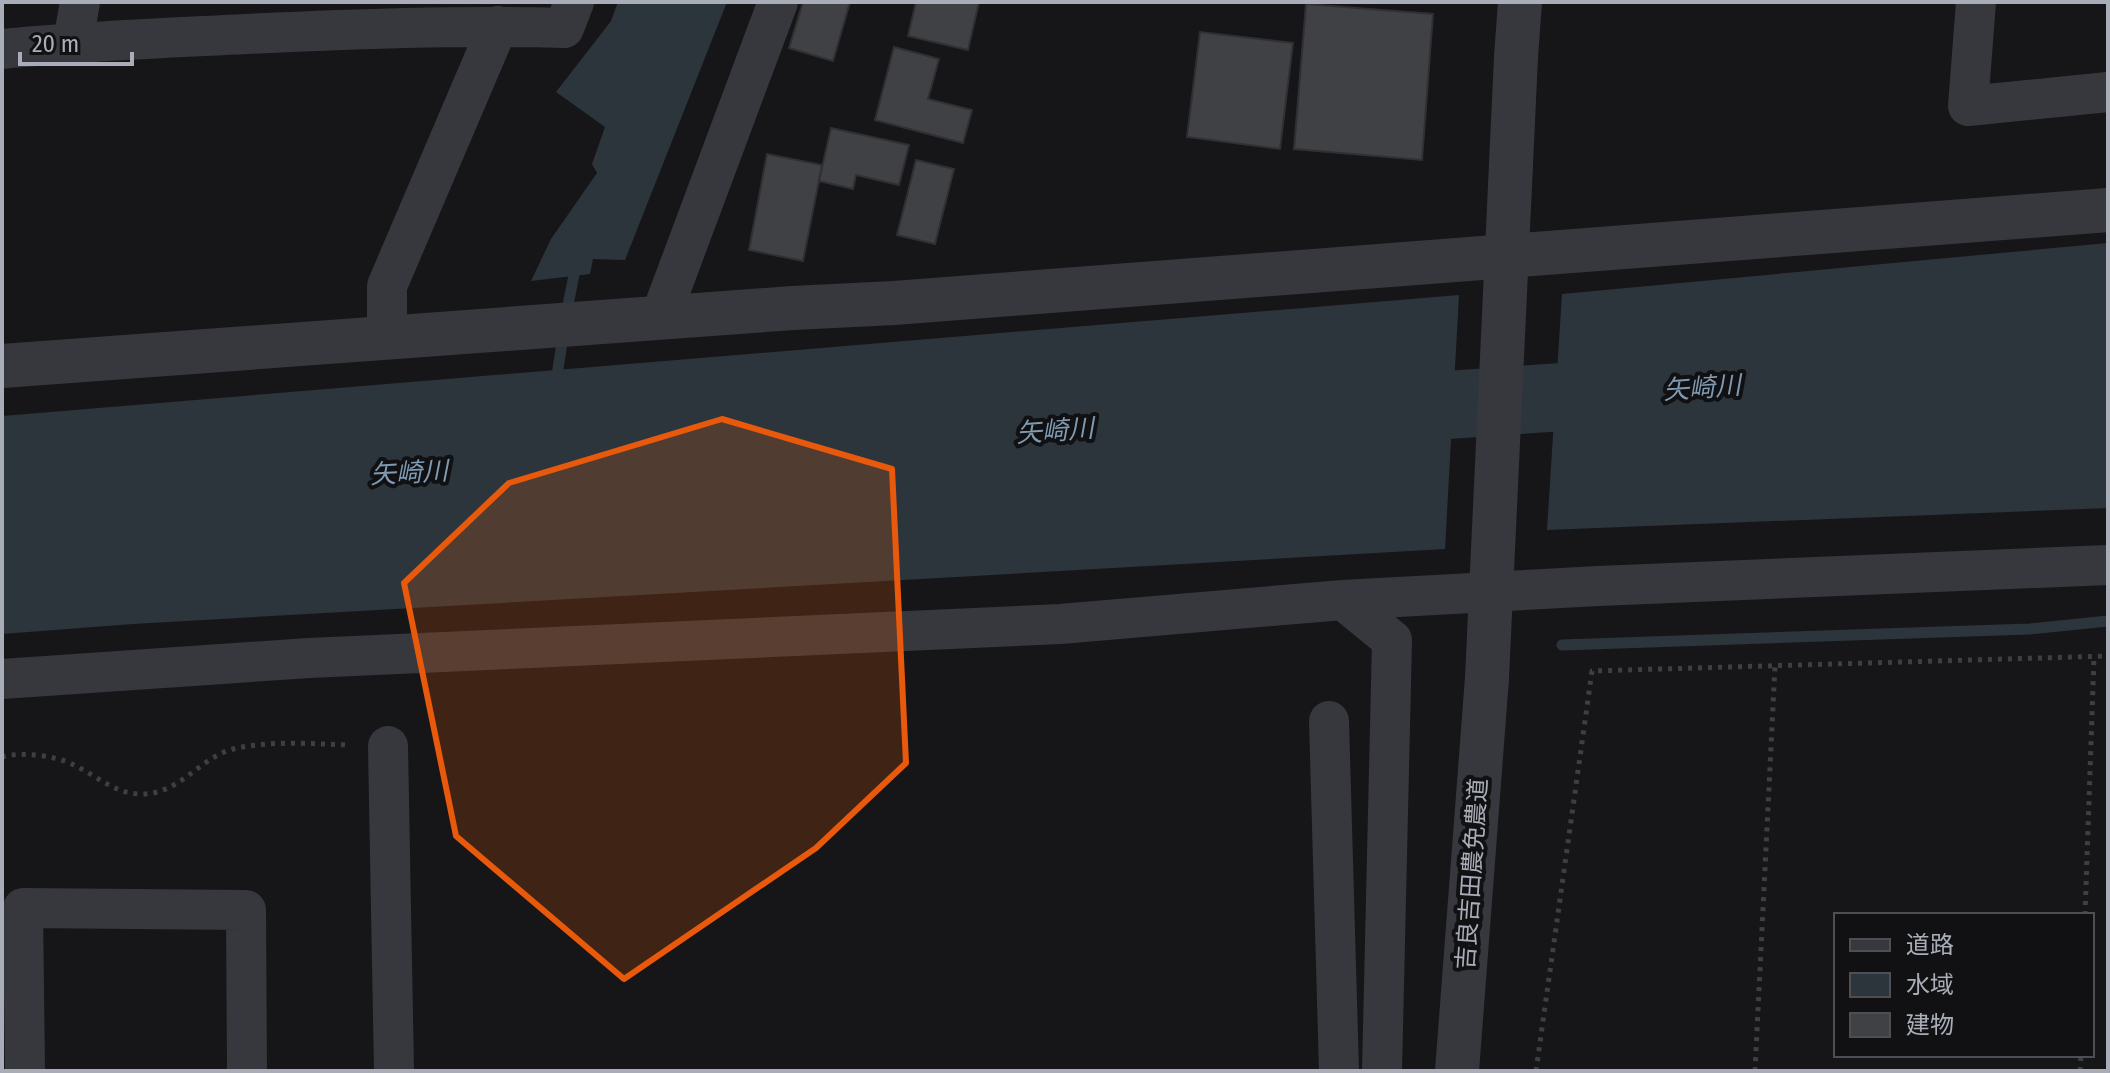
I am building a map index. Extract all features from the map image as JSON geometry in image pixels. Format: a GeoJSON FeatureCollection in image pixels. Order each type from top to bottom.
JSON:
{"type":"FeatureCollection","features":[{"type":"Feature","properties":{"kind":"street"},"geometry":{"type":"LineString","coordinates":[[73,42],[80,2]]}},
{"type":"Feature","properties":{"kind":"street"},"geometry":{"type":"LineString","coordinates":[[2,49],[380,15],[498,26],[564,28],[574,2]]}},
{"type":"Feature","properties":{"kind":"street"},"geometry":{"type":"LineString","coordinates":[[660,318],[778,2]]}},
{"type":"Feature","properties":{"kind":"street","name":"吉良吉田農免農道"},"geometry":{"type":"LineString","coordinates":[[1457,1071],[1487,678],[1520,2]]}},
{"type":"Feature","properties":{"kind":"street"},"geometry":{"type":"LineString","coordinates":[[1976,2],[1968,106],[2108,92]]}},
{"type":"Feature","properties":{"kind":"street"},"geometry":{"type":"LineString","coordinates":[[387,337],[387,286],[498,26]]}},
{"type":"Feature","properties":{"kind":"street"},"geometry":{"type":"LineString","coordinates":[[2,366],[910,302],[2108,210]]}},
{"type":"Feature","properties":{"kind":"street"},"geometry":{"type":"LineString","coordinates":[[2,679],[309,658],[1060,624],[1343,600],[1614,585],[2108,565]]}},
{"type":"Feature","properties":{"kind":"street"},"geometry":{"type":"LineString","coordinates":[[1343,600],[1392,640],[1382,1071]]}},
{"type":"Feature","properties":{"kind":"street"},"geometry":{"type":"LineString","coordinates":[[1329,721],[1339,1071]]}},
{"type":"Feature","properties":{"kind":"street"},"geometry":{"type":"LineString","coordinates":[[388,746],[394,1071]]}},
{"type":"Feature","properties":{"kind":"street"},"geometry":{"type":"LineString","coordinates":[[25,1071],[23,908],[246,910],[247,1071]]}},
{"type":"Feature","properties":{"kind":"path"},"geometry":{"type":"LineString","coordinates":[[1536,1071],[1592,671],[2108,656]]}},
{"type":"Feature","properties":{"kind":"path"},"geometry":{"type":"LineString","coordinates":[[2085,913],[2094,658]]}},
{"type":"Feature","properties":{"kind":"path"},"geometry":{"type":"LineString","coordinates":[[1755,1071],[1775,666]]}},
{"type":"Feature","properties":{"kind":"path"},"geometry":{"type":"LineString","coordinates":[[2,757],[11,754],[60,759],[119,791],[154,794],[172,788],[219,754],[234,749],[285,743],[388,746]]}},
{"type":"Feature","properties":{"kind":"highlighted area"},"geometry":{"type":"Polygon","coordinates":[[[722,419],[892,469],[906,763],[816,848],[624,979],[456,836],[404,583],[509,483],[722,419]]]}},
{"type":"Feature","properties":{"kind":"water"},"geometry":{"type":"Polygon","coordinates":[[[618,2],[727,2],[625,260],[593,259],[590,274],[531,281],[551,239],[597,173],[592,164],[605,127],[556,92],[611,21],[618,2]]]}},
{"type":"Feature","properties":{"kind":"water"},"geometry":{"type":"Polygon","coordinates":[[[2108,243],[2108,508],[1547,530],[1562,294],[2108,243]]]}},
{"type":"Feature","properties":{"kind":"water"},"geometry":{"type":"Polygon","coordinates":[[[1459,295],[1445,549],[2,634],[2,416],[1459,295]]]}},
{"type":"Feature","properties":{"kind":"building"},"geometry":{"type":"Polygon","coordinates":[[[803,2],[850,2],[833,61],[789,48],[803,2]]]}},
{"type":"Feature","properties":{"kind":"building"},"geometry":{"type":"Polygon","coordinates":[[[916,2],[979,2],[968,50],[908,36],[916,2]]]}},
{"type":"Feature","properties":{"kind":"building"},"geometry":{"type":"Polygon","coordinates":[[[1306,4],[1433,14],[1422,160],[1294,149],[1306,4]]]}},
{"type":"Feature","properties":{"kind":"building"},"geometry":{"type":"Polygon","coordinates":[[[1200,32],[1293,43],[1280,149],[1187,137],[1200,32]]]}},
{"type":"Feature","properties":{"kind":"building"},"geometry":{"type":"Polygon","coordinates":[[[894,47],[939,59],[928,99],[972,110],[963,143],[875,120],[894,47]]]}},
{"type":"Feature","properties":{"kind":"building"},"geometry":{"type":"Polygon","coordinates":[[[831,128],[909,145],[899,185],[856,175],[853,189],[819,181],[831,128]]]}},
{"type":"Feature","properties":{"kind":"building"},"geometry":{"type":"Polygon","coordinates":[[[767,154],[822,165],[803,261],[749,250],[767,154]]]}},
{"type":"Feature","properties":{"kind":"building"},"geometry":{"type":"Polygon","coordinates":[[[916,160],[954,169],[935,244],[897,235],[916,160]]]}},
{"type":"Feature","properties":{"kind":"waterway"},"geometry":{"type":"LineString","coordinates":[[566,315],[576,265]]}},
{"type":"Feature","properties":{"kind":"waterway"},"geometry":{"type":"LineString","coordinates":[[556,382],[563,336]]}},
{"type":"Feature","properties":{"kind":"waterway","name":"矢崎川"},"geometry":{"type":"LineString","coordinates":[[1360,411],[1650,391]]}},
{"type":"Feature","properties":{"kind":"waterway"},"geometry":{"type":"LineString","coordinates":[[1562,645],[2030,629],[2108,621]]}}]}
